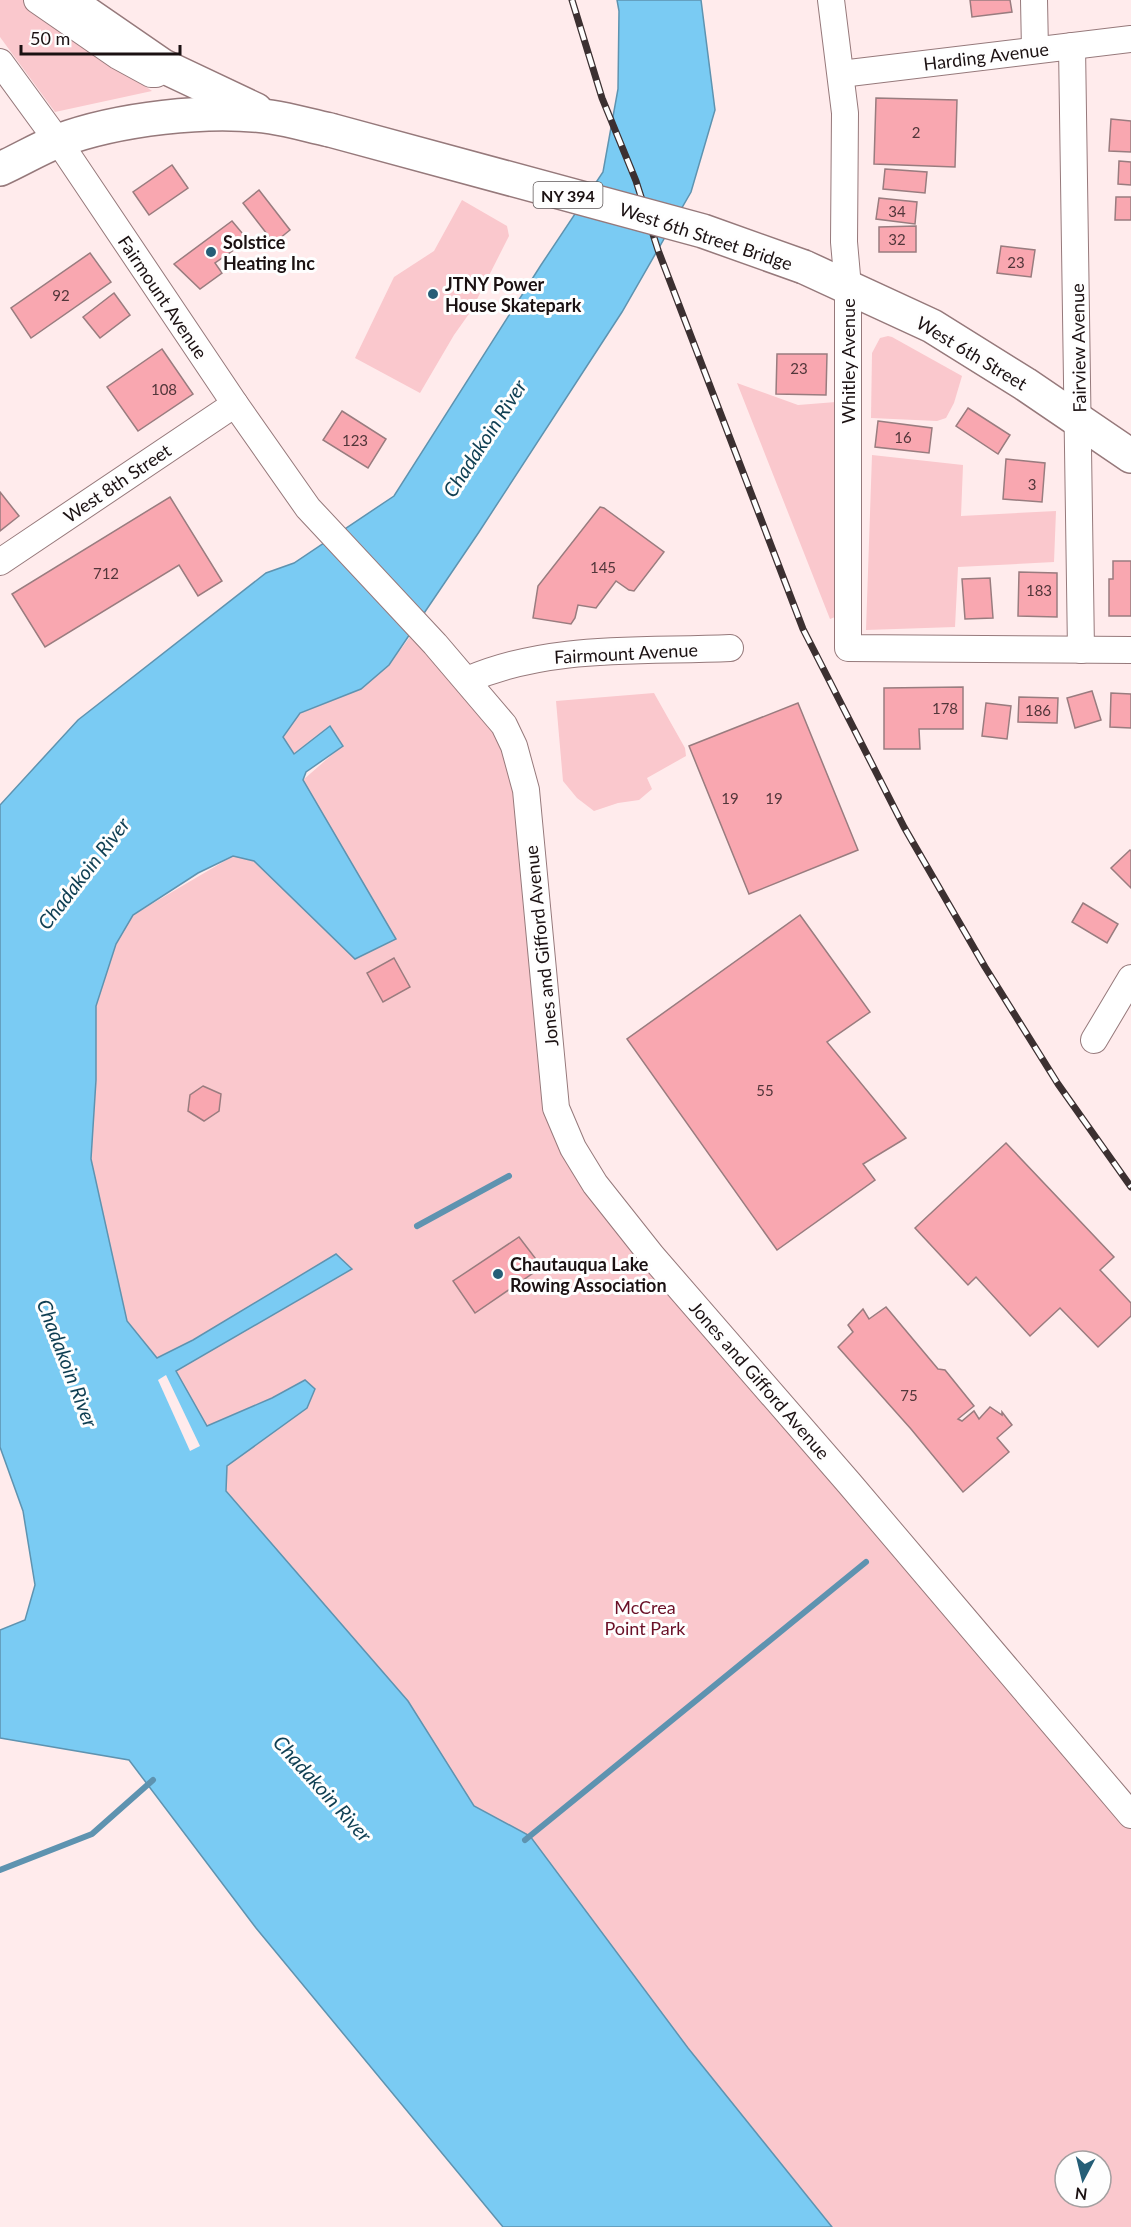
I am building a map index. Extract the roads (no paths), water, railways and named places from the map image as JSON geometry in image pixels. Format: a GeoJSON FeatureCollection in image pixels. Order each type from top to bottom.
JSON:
{"type":"FeatureCollection","features":[{"type":"Feature","properties":{"kind":"main road","name":"NY 394"},"geometry":{"type":"LineString","coordinates":[[67,0],[163,66],[271,117]]}},
{"type":"Feature","properties":{"kind":"main road","name":"NY 394"},"geometry":{"type":"LineString","coordinates":[[0,169],[58,141],[110,126],[202,114],[271,117]]}},
{"type":"Feature","properties":{"kind":"main road","name":"West 6th Street Bridge"},"geometry":{"type":"LineString","coordinates":[[271,117],[330,130],[703,231],[804,267]]}},
{"type":"Feature","properties":{"kind":"main road","name":"West 6th Street"},"geometry":{"type":"LineString","coordinates":[[804,267],[932,326],[1025,384],[1131,456]]}},
{"type":"Feature","properties":{"kind":"street"},"geometry":{"type":"LineString","coordinates":[[37,0],[118,56],[149,74],[177,72]]}},
{"type":"Feature","properties":{"kind":"street","name":"Whitley Avenue"},"geometry":{"type":"LineString","coordinates":[[831,0],[845,113],[844,242],[848,287],[848,648],[1081,650]]}},
{"type":"Feature","properties":{"kind":"street"},"geometry":{"type":"LineString","coordinates":[[1034,0],[1035,50]]}},
{"type":"Feature","properties":{"kind":"street","name":"Harding Avenue"},"geometry":{"type":"LineString","coordinates":[[841,74],[1131,39]]}},
{"type":"Feature","properties":{"kind":"street","name":"Fairview Avenue"},"geometry":{"type":"LineString","coordinates":[[1072,45],[1081,650]]}},
{"type":"Feature","properties":{"kind":"street","name":"Fairmount Avenue"},"geometry":{"type":"LineString","coordinates":[[0,62],[58,141],[235,404],[308,507],[467,680],[495,668],[543,657],[595,651],[730,648]]}},
{"type":"Feature","properties":{"kind":"street","name":"West 8th Street"},"geometry":{"type":"LineString","coordinates":[[0,562],[235,404]]}},
{"type":"Feature","properties":{"kind":"street"},"geometry":{"type":"LineString","coordinates":[[1081,650],[1131,650]]}},
{"type":"Feature","properties":{"kind":"street","name":"Jones and Gifford Avenue"},"geometry":{"type":"LineString","coordinates":[[467,680],[504,725],[514,746],[526,790],[556,1108],[573,1148],[595,1184],[652,1256],[849,1483],[1131,1815]]}},
{"type":"Feature","properties":{"kind":"street"},"geometry":{"type":"LineString","coordinates":[[1094,1040],[1131,978]]}},
{"type":"Feature","properties":{"kind":"water","name":"Chadakoin River"},"geometry":{"type":"Polygon","coordinates":[[[617,0],[701,0],[715,110],[691,192],[622,312],[479,532],[389,665],[361,689],[300,713],[283,737],[294,754],[330,726],[343,746],[306,772],[303,780],[396,939],[355,959],[254,861],[233,856],[198,873],[133,915],[116,944],[96,1006],[96,1080],[91,1159],[127,1321],[157,1358],[193,1340],[336,1254],[352,1269],[176,1371],[207,1426],[272,1398],[305,1380],[315,1389],[307,1408],[227,1466],[226,1491],[408,1701],[474,1806],[530,1836],[688,2048],[832,2227],[503,2227],[256,1928],[129,1760],[0,1738],[0,1630],[25,1620],[35,1585],[23,1511],[0,1447],[0,805],[78,720],[266,573],[294,563],[394,496],[603,172],[618,89],[619,11],[617,0]]]}},
{"type":"Feature","properties":{"kind":"waterway"},"geometry":{"type":"LineString","coordinates":[[417,1226],[509,1176]]}},
{"type":"Feature","properties":{"kind":"waterway"},"geometry":{"type":"LineString","coordinates":[[525,1840],[866,1562]]}},
{"type":"Feature","properties":{"kind":"waterway"},"geometry":{"type":"LineString","coordinates":[[0,1870],[92,1834],[153,1780]]}},
{"type":"Feature","properties":{"kind":"railway"},"geometry":{"type":"LineString","coordinates":[[572,0],[602,98],[636,181],[658,250],[803,629],[904,827],[985,967],[1058,1084],[1131,1187]]}},
{"type":"Feature","properties":{"kind":"place","name":"Solstice Heating Inc"},"geometry":{"type":"Point","coordinates":[211,252]}},
{"type":"Feature","properties":{"kind":"place","name":"JTNY Power House Skatepark"},"geometry":{"type":"Point","coordinates":[433,294]}},
{"type":"Feature","properties":{"kind":"place","name":"Chautauqua Lake Rowing Association"},"geometry":{"type":"Point","coordinates":[498,1274]}},
{"type":"Feature","properties":{"kind":"park label","name":"McCrea Point Park"},"geometry":{"type":"Point","coordinates":[645,1617]}}]}
